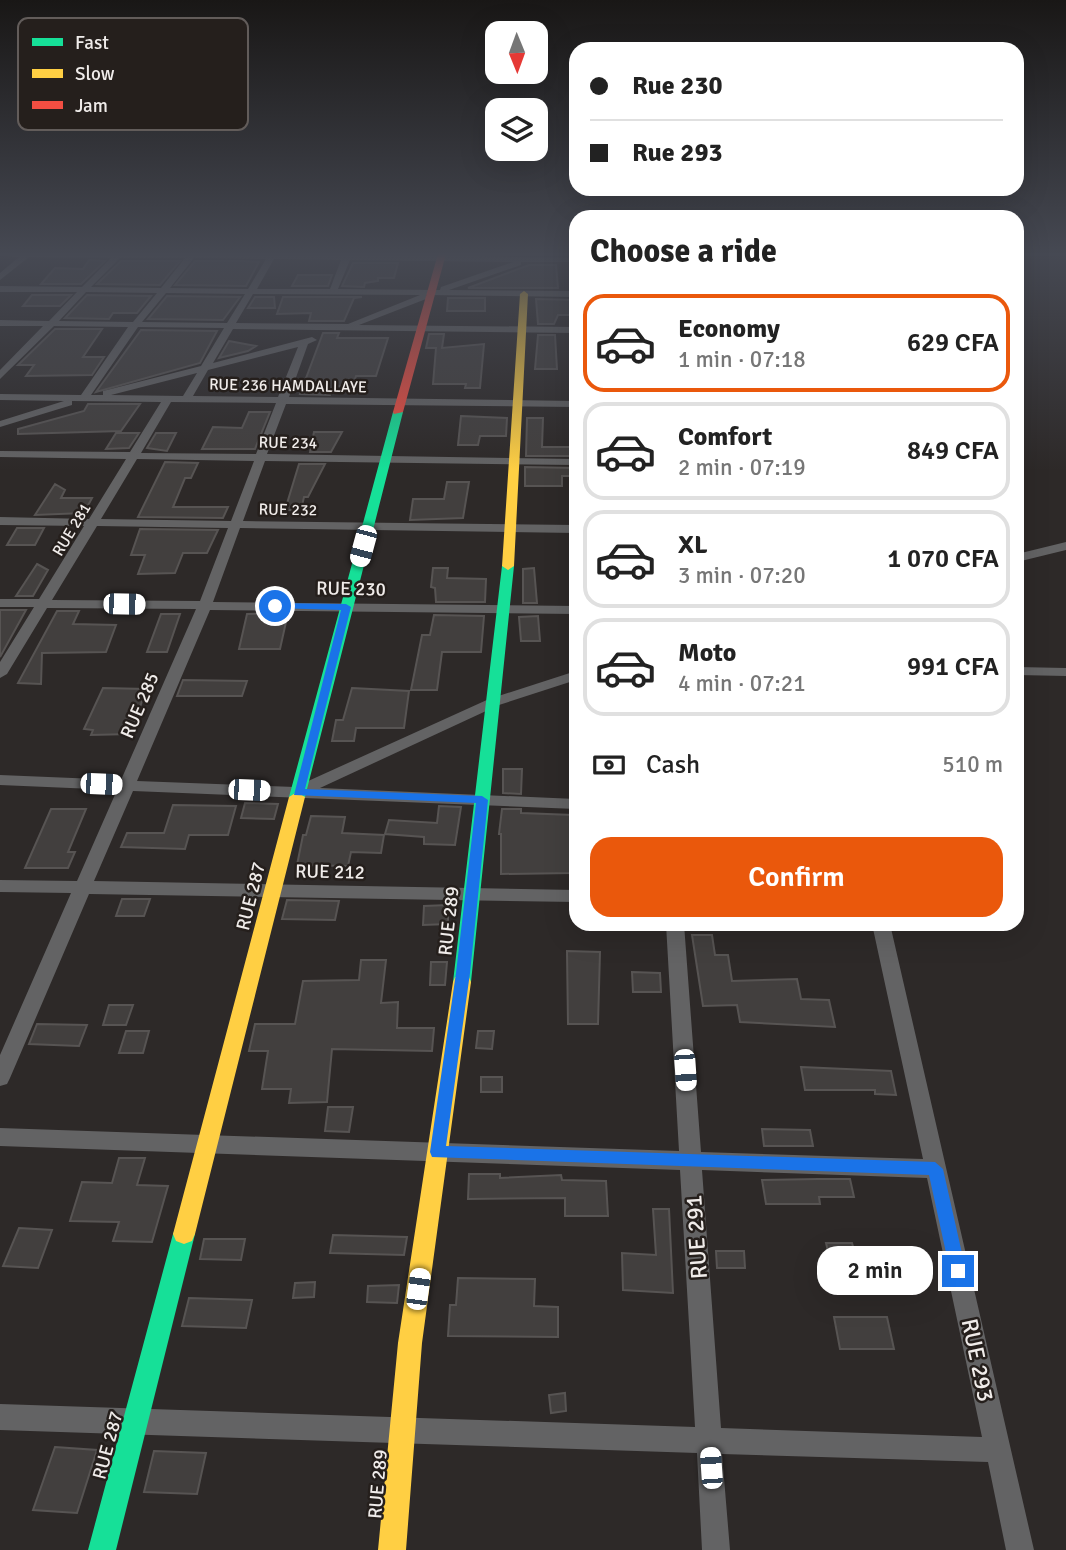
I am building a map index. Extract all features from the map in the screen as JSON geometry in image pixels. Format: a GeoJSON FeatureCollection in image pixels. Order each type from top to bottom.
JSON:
{"type":"FeatureCollection","features":[{"type":"Feature","properties":{"kind":"street"},"geometry":{"type":"LineString","coordinates":[[0,376],[48,326]]}},
{"type":"Feature","properties":{"kind":"street"},"geometry":{"type":"LineString","coordinates":[[83,398],[134,326]]}},
{"type":"Feature","properties":{"kind":"street"},"geometry":{"type":"LineString","coordinates":[[186,399],[230,326]]}},
{"type":"Feature","properties":{"kind":"street"},"geometry":{"type":"LineString","coordinates":[[268,326],[569,330]]}},
{"type":"Feature","properties":{"kind":"street"},"geometry":{"type":"LineString","coordinates":[[0,424],[83,398],[304,343],[345,327]]}},
{"type":"Feature","properties":{"kind":"street","name":"RUE 287"},"geometry":{"type":"LineString","coordinates":[[102,1550],[384,459],[422,328]]}},
{"type":"Feature","properties":{"kind":"street","name":"RUE 289"},"geometry":{"type":"LineString","coordinates":[[393,1550],[410,1343],[472,894],[506,610],[522,329]]}},
{"type":"Feature","properties":{"kind":"street","name":"RUE 285"},"geometry":{"type":"LineString","coordinates":[[0,1079],[205,606],[304,343]]}},
{"type":"Feature","properties":{"kind":"street","name":"RUE 236 HAMDALLAYE"},"geometry":{"type":"LineString","coordinates":[[0,397],[569,404]]}},
{"type":"Feature","properties":{"kind":"street","name":"RUE 281"},"geometry":{"type":"LineString","coordinates":[[0,674],[168,399]]}},
{"type":"Feature","properties":{"kind":"street","name":"RUE 234"},"geometry":{"type":"LineString","coordinates":[[0,454],[569,462]]}},
{"type":"Feature","properties":{"kind":"street","name":"RUE 232"},"geometry":{"type":"LineString","coordinates":[[0,521],[569,529]]}},
{"type":"Feature","properties":{"kind":"street"},"geometry":{"type":"LineString","coordinates":[[1024,556],[1066,547]]}},
{"type":"Feature","properties":{"kind":"street","name":"RUE 230"},"geometry":{"type":"LineString","coordinates":[[0,603],[569,610]]}},
{"type":"Feature","properties":{"kind":"street"},"geometry":{"type":"LineString","coordinates":[[1024,671],[1066,673]]}},
{"type":"Feature","properties":{"kind":"street"},"geometry":{"type":"LineString","coordinates":[[298,792],[494,702],[569,677]]}},
{"type":"Feature","properties":{"kind":"street"},"geometry":{"type":"LineString","coordinates":[[0,780],[569,804]]}},
{"type":"Feature","properties":{"kind":"street","name":"RUE 212"},"geometry":{"type":"LineString","coordinates":[[0,886],[569,896]]}},
{"type":"Feature","properties":{"kind":"street","name":"RUE 291"},"geometry":{"type":"LineString","coordinates":[[675,931],[716,1550]]}},
{"type":"Feature","properties":{"kind":"street","name":"RUE 293"},"geometry":{"type":"LineString","coordinates":[[883,931],[1020,1550]]}},
{"type":"Feature","properties":{"kind":"street"},"geometry":{"type":"LineString","coordinates":[[0,1137],[935,1169]]}},
{"type":"Feature","properties":{"kind":"street"},"geometry":{"type":"LineString","coordinates":[[0,1417],[998,1450]]}},
{"type":"Feature","properties":{"kind":"building"},"geometry":{"type":"Polygon","coordinates":[[[55,329],[102,329],[83,357],[104,357],[92,375],[26,376],[34,365],[18,365],[55,329]]]}},
{"type":"Feature","properties":{"kind":"building"},"geometry":{"type":"Polygon","coordinates":[[[141,330],[217,331],[200,363],[96,392],[141,330]]]}},
{"type":"Feature","properties":{"kind":"building"},"geometry":{"type":"Polygon","coordinates":[[[323,333],[339,333],[337,338],[388,338],[376,376],[356,376],[353,386],[333,386],[330,395],[300,394],[323,333]]]}},
{"type":"Feature","properties":{"kind":"building"},"geometry":{"type":"Polygon","coordinates":[[[429,334],[444,334],[442,348],[484,344],[480,388],[465,388],[466,384],[433,384],[436,348],[426,348],[429,334]]]}},
{"type":"Feature","properties":{"kind":"building"},"geometry":{"type":"Polygon","coordinates":[[[538,335],[555,335],[557,369],[535,369],[538,335]]]}},
{"type":"Feature","properties":{"kind":"building"},"geometry":{"type":"Polygon","coordinates":[[[229,341],[256,346],[248,351],[219,358],[229,341]]]}},
{"type":"Feature","properties":{"kind":"building"},"geometry":{"type":"Polygon","coordinates":[[[88,404],[140,404],[121,431],[18,434],[18,429],[84,411],[88,404]]]}},
{"type":"Feature","properties":{"kind":"building"},"geometry":{"type":"Polygon","coordinates":[[[249,412],[270,412],[255,449],[202,449],[213,427],[242,428],[249,412]]]}},
{"type":"Feature","properties":{"kind":"building"},"geometry":{"type":"Polygon","coordinates":[[[461,416],[507,418],[506,436],[480,436],[478,445],[458,445],[461,416]]]}},
{"type":"Feature","properties":{"kind":"building"},"geometry":{"type":"Polygon","coordinates":[[[527,418],[543,418],[542,447],[569,447],[569,456],[526,456],[527,418]]]}},
{"type":"Feature","properties":{"kind":"building"},"geometry":{"type":"Polygon","coordinates":[[[314,432],[342,432],[331,452],[310,452],[314,432]]]}},
{"type":"Feature","properties":{"kind":"building"},"geometry":{"type":"Polygon","coordinates":[[[116,433],[139,433],[129,448],[106,449],[116,433]]]}},
{"type":"Feature","properties":{"kind":"building"},"geometry":{"type":"Polygon","coordinates":[[[156,433],[176,433],[167,451],[147,448],[156,433]]]}},
{"type":"Feature","properties":{"kind":"building"},"geometry":{"type":"Polygon","coordinates":[[[165,462],[198,463],[191,478],[185,478],[173,507],[228,507],[223,518],[138,517],[165,462]]]}},
{"type":"Feature","properties":{"kind":"building"},"geometry":{"type":"Polygon","coordinates":[[[299,464],[325,464],[308,497],[304,497],[301,510],[285,510],[299,464]]]}},
{"type":"Feature","properties":{"kind":"building"},"geometry":{"type":"Polygon","coordinates":[[[525,467],[569,468],[569,476],[562,476],[562,486],[525,486],[525,467]]]}},
{"type":"Feature","properties":{"kind":"building"},"geometry":{"type":"Polygon","coordinates":[[[447,482],[469,482],[463,518],[410,520],[413,499],[444,499],[447,482]]]}},
{"type":"Feature","properties":{"kind":"building"},"geometry":{"type":"Polygon","coordinates":[[[55,484],[65,490],[61,498],[92,498],[84,513],[35,515],[55,484]]]}},
{"type":"Feature","properties":{"kind":"building"},"geometry":{"type":"Polygon","coordinates":[[[17,528],[44,528],[35,545],[7,545],[17,528]]]}},
{"type":"Feature","properties":{"kind":"building"},"geometry":{"type":"Polygon","coordinates":[[[140,529],[218,530],[207,553],[183,553],[175,573],[138,574],[145,555],[131,555],[140,529]]]}},
{"type":"Feature","properties":{"kind":"building"},"geometry":{"type":"Polygon","coordinates":[[[37,564],[48,570],[33,596],[16,596],[37,564]]]}},
{"type":"Feature","properties":{"kind":"building"},"geometry":{"type":"Polygon","coordinates":[[[433,568],[448,568],[447,578],[486,579],[485,602],[436,602],[435,588],[431,587],[433,568]]]}},
{"type":"Feature","properties":{"kind":"building"},"geometry":{"type":"Polygon","coordinates":[[[534,568],[537,603],[523,603],[523,569],[534,568]]]}},
{"type":"Feature","properties":{"kind":"building"},"geometry":{"type":"Polygon","coordinates":[[[0,610],[26,610],[0,657],[0,610]]]}},
{"type":"Feature","properties":{"kind":"building"},"geometry":{"type":"Polygon","coordinates":[[[57,611],[79,611],[73,624],[116,625],[106,652],[42,653],[41,684],[18,683],[57,611]]]}},
{"type":"Feature","properties":{"kind":"building"},"geometry":{"type":"Polygon","coordinates":[[[288,613],[280,649],[239,649],[247,614],[288,613]]]}},
{"type":"Feature","properties":{"kind":"building"},"geometry":{"type":"Polygon","coordinates":[[[161,614],[180,614],[167,652],[147,652],[161,614]]]}},
{"type":"Feature","properties":{"kind":"building"},"geometry":{"type":"Polygon","coordinates":[[[434,615],[484,616],[481,652],[442,652],[437,690],[411,690],[422,635],[430,635],[434,615]]]}},
{"type":"Feature","properties":{"kind":"building"},"geometry":{"type":"Polygon","coordinates":[[[538,616],[540,641],[521,641],[519,617],[538,616]]]}},
{"type":"Feature","properties":{"kind":"building"},"geometry":{"type":"Polygon","coordinates":[[[183,680],[247,681],[242,696],[177,696],[183,680]]]}},
{"type":"Feature","properties":{"kind":"building"},"geometry":{"type":"Polygon","coordinates":[[[103,688],[146,689],[131,734],[91,735],[93,730],[84,729],[103,688]]]}},
{"type":"Feature","properties":{"kind":"building"},"geometry":{"type":"Polygon","coordinates":[[[352,688],[409,691],[404,728],[356,728],[354,741],[332,741],[336,720],[343,720],[352,688]]]}},
{"type":"Feature","properties":{"kind":"building"},"geometry":{"type":"Polygon","coordinates":[[[503,769],[522,769],[521,794],[503,793],[503,769]]]}},
{"type":"Feature","properties":{"kind":"building"},"geometry":{"type":"Polygon","coordinates":[[[245,803],[278,804],[274,819],[241,818],[245,803]]]}},
{"type":"Feature","properties":{"kind":"building"},"geometry":{"type":"Polygon","coordinates":[[[173,805],[236,806],[228,835],[189,835],[185,849],[121,847],[127,833],[164,833],[173,805]]]}},
{"type":"Feature","properties":{"kind":"building"},"geometry":{"type":"Polygon","coordinates":[[[439,806],[461,807],[455,845],[424,844],[424,837],[385,834],[389,820],[437,823],[439,806]]]}},
{"type":"Feature","properties":{"kind":"building"},"geometry":{"type":"Polygon","coordinates":[[[51,809],[86,809],[68,852],[75,852],[68,868],[25,868],[51,809]]]}},
{"type":"Feature","properties":{"kind":"building"},"geometry":{"type":"Polygon","coordinates":[[[502,809],[521,809],[521,813],[569,815],[569,873],[501,874],[499,834],[502,809]]]}},
{"type":"Feature","properties":{"kind":"building"},"geometry":{"type":"Polygon","coordinates":[[[311,816],[345,817],[342,833],[384,835],[381,853],[351,852],[348,866],[297,865],[303,835],[306,835],[311,816]]]}},
{"type":"Feature","properties":{"kind":"building"},"geometry":{"type":"Polygon","coordinates":[[[122,899],[150,899],[144,916],[116,916],[122,899]]]}},
{"type":"Feature","properties":{"kind":"building"},"geometry":{"type":"Polygon","coordinates":[[[287,900],[339,901],[335,920],[282,919],[287,900]]]}},
{"type":"Feature","properties":{"kind":"building"},"geometry":{"type":"Polygon","coordinates":[[[448,905],[448,924],[423,925],[424,906],[448,905]]]}},
{"type":"Feature","properties":{"kind":"building"},"geometry":{"type":"Polygon","coordinates":[[[692,935],[712,935],[715,955],[728,955],[732,981],[797,979],[801,999],[829,1000],[835,1027],[740,1022],[737,1005],[703,1006],[692,935]]]}},
{"type":"Feature","properties":{"kind":"building"},"geometry":{"type":"Polygon","coordinates":[[[567,951],[600,952],[598,1024],[568,1024],[567,951]]]}},
{"type":"Feature","properties":{"kind":"building"},"geometry":{"type":"Polygon","coordinates":[[[361,960],[386,960],[381,1003],[398,1002],[397,1028],[434,1028],[432,1051],[332,1049],[327,1102],[289,1103],[291,1089],[262,1089],[268,1051],[249,1051],[255,1024],[295,1024],[303,981],[359,980],[361,960]]]}},
{"type":"Feature","properties":{"kind":"building"},"geometry":{"type":"Polygon","coordinates":[[[431,962],[447,962],[445,985],[430,985],[431,962]]]}},
{"type":"Feature","properties":{"kind":"building"},"geometry":{"type":"Polygon","coordinates":[[[632,972],[660,973],[661,992],[633,992],[632,972]]]}},
{"type":"Feature","properties":{"kind":"building"},"geometry":{"type":"Polygon","coordinates":[[[109,1005],[133,1005],[126,1025],[103,1025],[109,1005]]]}},
{"type":"Feature","properties":{"kind":"building"},"geometry":{"type":"Polygon","coordinates":[[[37,1024],[87,1025],[79,1046],[29,1044],[37,1024]]]}},
{"type":"Feature","properties":{"kind":"building"},"geometry":{"type":"Polygon","coordinates":[[[126,1031],[149,1031],[143,1053],[119,1053],[126,1031]]]}},
{"type":"Feature","properties":{"kind":"building"},"geometry":{"type":"Polygon","coordinates":[[[478,1031],[494,1031],[492,1049],[476,1048],[478,1031]]]}},
{"type":"Feature","properties":{"kind":"building"},"geometry":{"type":"Polygon","coordinates":[[[801,1067],[891,1071],[896,1095],[875,1094],[875,1090],[805,1090],[801,1067]]]}},
{"type":"Feature","properties":{"kind":"building"},"geometry":{"type":"Polygon","coordinates":[[[481,1077],[502,1077],[502,1092],[481,1092],[481,1077]]]}},
{"type":"Feature","properties":{"kind":"building"},"geometry":{"type":"Polygon","coordinates":[[[328,1107],[353,1107],[349,1132],[325,1131],[328,1107]]]}},
{"type":"Feature","properties":{"kind":"building"},"geometry":{"type":"Polygon","coordinates":[[[762,1129],[810,1130],[813,1146],[764,1146],[762,1129]]]}},
{"type":"Feature","properties":{"kind":"building"},"geometry":{"type":"Polygon","coordinates":[[[119,1158],[145,1158],[137,1185],[168,1186],[152,1242],[113,1241],[119,1222],[70,1221],[82,1182],[112,1183],[119,1158]]]}},
{"type":"Feature","properties":{"kind":"building"},"geometry":{"type":"Polygon","coordinates":[[[469,1174],[500,1174],[500,1178],[561,1175],[562,1180],[606,1181],[608,1216],[565,1216],[565,1198],[468,1199],[469,1174]]]}},
{"type":"Feature","properties":{"kind":"building"},"geometry":{"type":"Polygon","coordinates":[[[850,1179],[854,1197],[819,1197],[820,1204],[766,1204],[762,1180],[850,1179]]]}},
{"type":"Feature","properties":{"kind":"building"},"geometry":{"type":"Polygon","coordinates":[[[653,1209],[669,1209],[673,1293],[623,1290],[622,1253],[656,1255],[653,1209]]]}},
{"type":"Feature","properties":{"kind":"building"},"geometry":{"type":"Polygon","coordinates":[[[19,1228],[52,1230],[38,1268],[3,1266],[19,1228]]]}},
{"type":"Feature","properties":{"kind":"building"},"geometry":{"type":"Polygon","coordinates":[[[333,1235],[407,1237],[404,1255],[330,1253],[333,1235]]]}},
{"type":"Feature","properties":{"kind":"building"},"geometry":{"type":"Polygon","coordinates":[[[204,1239],[245,1239],[241,1260],[200,1259],[204,1239]]]}},
{"type":"Feature","properties":{"kind":"building"},"geometry":{"type":"Polygon","coordinates":[[[826,1243],[852,1243],[860,1271],[833,1272],[826,1243]]]}},
{"type":"Feature","properties":{"kind":"building"},"geometry":{"type":"Polygon","coordinates":[[[716,1251],[744,1251],[745,1268],[717,1268],[716,1251]]]}},
{"type":"Feature","properties":{"kind":"building"},"geometry":{"type":"Polygon","coordinates":[[[458,1278],[535,1279],[534,1306],[558,1307],[558,1337],[448,1336],[450,1305],[456,1305],[458,1278]]]}},
{"type":"Feature","properties":{"kind":"building"},"geometry":{"type":"Polygon","coordinates":[[[315,1282],[314,1297],[293,1298],[295,1283],[315,1282]]]}},
{"type":"Feature","properties":{"kind":"building"},"geometry":{"type":"Polygon","coordinates":[[[399,1285],[397,1303],[367,1302],[368,1286],[399,1285]]]}},
{"type":"Feature","properties":{"kind":"building"},"geometry":{"type":"Polygon","coordinates":[[[189,1298],[252,1300],[246,1328],[182,1326],[189,1298]]]}},
{"type":"Feature","properties":{"kind":"building"},"geometry":{"type":"Polygon","coordinates":[[[834,1317],[887,1317],[894,1349],[840,1349],[834,1317]]]}},
{"type":"Feature","properties":{"kind":"building"},"geometry":{"type":"Polygon","coordinates":[[[565,1393],[566,1411],[551,1413],[549,1395],[565,1393]]]}},
{"type":"Feature","properties":{"kind":"building"},"geometry":{"type":"Polygon","coordinates":[[[55,1447],[97,1450],[77,1513],[33,1510],[55,1447]]]}},
{"type":"Feature","properties":{"kind":"building"},"geometry":{"type":"Polygon","coordinates":[[[154,1451],[206,1453],[197,1494],[144,1492],[154,1451]]]}},
{"type":"Feature","properties":{"kind":"traffic: fast"},"geometry":{"type":"LineString","coordinates":[[297,797],[398,412]]}},
{"type":"Feature","properties":{"kind":"traffic: fast"},"geometry":{"type":"LineString","coordinates":[[462,982],[508,566]]}},
{"type":"Feature","properties":{"kind":"traffic: fast"},"geometry":{"type":"LineString","coordinates":[[102,1550],[184,1234]]}},
{"type":"Feature","properties":{"kind":"traffic: slow"},"geometry":{"type":"LineString","coordinates":[[508,566],[522,326]]}},
{"type":"Feature","properties":{"kind":"traffic: slow"},"geometry":{"type":"LineString","coordinates":[[184,1234],[297,797]]}},
{"type":"Feature","properties":{"kind":"traffic: slow"},"geometry":{"type":"LineString","coordinates":[[392,1550],[410,1343],[462,982]]}},
{"type":"Feature","properties":{"kind":"traffic: jam"},"geometry":{"type":"LineString","coordinates":[[398,412],[422,326]]}},
{"type":"Feature","properties":{"kind":"route"},"geometry":{"type":"LineString","coordinates":[[275,606],[346,607],[298,792],[482,800],[463,973],[437,1152],[935,1169],[958,1271]]}}]}
